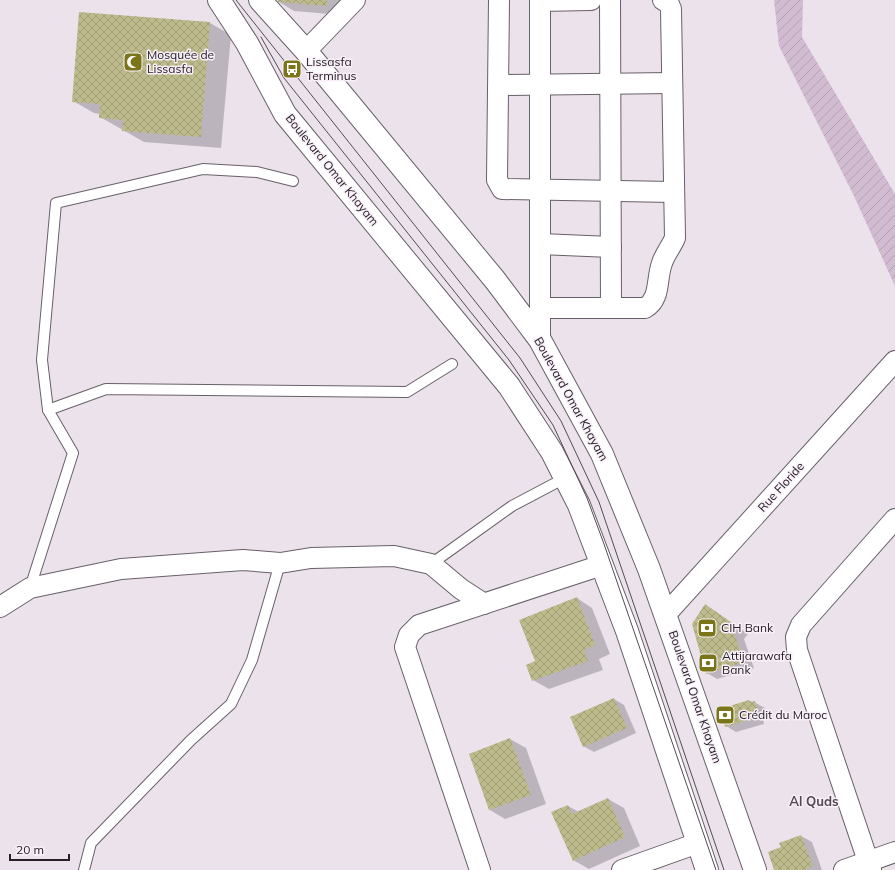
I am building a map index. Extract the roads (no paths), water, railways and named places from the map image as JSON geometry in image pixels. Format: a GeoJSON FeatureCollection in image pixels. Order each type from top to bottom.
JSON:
{"type":"FeatureCollection","features":[{"type":"Feature","properties":{"kind":"street","name":"Boulevard Omar Khayam"},"geometry":{"type":"LineString","coordinates":[[218,0],[247,43],[285,114],[509,386],[552,452],[579,505],[627,631],[707,870]]}},
{"type":"Feature","properties":{"kind":"street","name":"Boulevard Omar Khayam"},"geometry":{"type":"LineString","coordinates":[[260,0],[306,51],[495,280],[540,340],[602,454],[666,614],[755,870]]}},
{"type":"Feature","properties":{"kind":"street"},"geometry":{"type":"LineString","coordinates":[[306,51],[355,0]]}},
{"type":"Feature","properties":{"kind":"street"},"geometry":{"type":"LineString","coordinates":[[499,0],[497,180],[499,186],[502,189],[673,192]]}},
{"type":"Feature","properties":{"kind":"street"},"geometry":{"type":"LineString","coordinates":[[540,340],[540,0],[591,0]]}},
{"type":"Feature","properties":{"kind":"street"},"geometry":{"type":"LineString","coordinates":[[610,0],[611,308]]}},
{"type":"Feature","properties":{"kind":"street"},"geometry":{"type":"LineString","coordinates":[[540,308],[645,308],[651,305],[656,297],[662,262],[674,238],[671,9],[668,2],[663,0]]}},
{"type":"Feature","properties":{"kind":"street"},"geometry":{"type":"LineString","coordinates":[[498,85],[672,84]]}},
{"type":"Feature","properties":{"kind":"street"},"geometry":{"type":"LineString","coordinates":[[540,244],[611,247]]}},
{"type":"Feature","properties":{"kind":"street","name":"Rue Floride"},"geometry":{"type":"LineString","coordinates":[[666,614],[895,361]]}},
{"type":"Feature","properties":{"kind":"street"},"geometry":{"type":"LineString","coordinates":[[870,866],[797,650],[796,637],[801,625],[895,519]]}},
{"type":"Feature","properties":{"kind":"street"},"geometry":{"type":"LineString","coordinates":[[0,607],[30,588],[121,570],[244,560],[280,563],[311,558],[394,556],[431,564],[461,589],[484,604]]}},
{"type":"Feature","properties":{"kind":"street"},"geometry":{"type":"LineString","coordinates":[[480,870],[405,647],[409,635],[419,625],[602,565]]}},
{"type":"Feature","properties":{"kind":"street"},"geometry":{"type":"LineString","coordinates":[[622,870],[698,843]]}},
{"type":"Feature","properties":{"kind":"street"},"geometry":{"type":"LineString","coordinates":[[844,870],[870,866],[895,852]]}},
{"type":"Feature","properties":{"kind":"lane"},"geometry":{"type":"LineString","coordinates":[[30,588],[73,453],[48,410],[42,360],[56,204],[203,169],[257,172],[293,181]]}},
{"type":"Feature","properties":{"kind":"lane"},"geometry":{"type":"LineString","coordinates":[[48,410],[106,389],[407,392],[452,364]]}},
{"type":"Feature","properties":{"kind":"lane"},"geometry":{"type":"LineString","coordinates":[[431,564],[512,506],[565,478]]}},
{"type":"Feature","properties":{"kind":"lane"},"geometry":{"type":"LineString","coordinates":[[84,870],[91,843],[191,740],[231,704],[252,660],[280,563]]}},
{"type":"Feature","properties":{"kind":"tram line"},"geometry":{"type":"LineString","coordinates":[[236,0],[520,358],[561,421],[599,502],[724,870]]}},
{"type":"Feature","properties":{"kind":"tram line"},"geometry":{"type":"LineString","coordinates":[[261,37],[284,78],[509,360],[553,425],[587,498],[604,544],[716,870]]}},
{"type":"Feature","properties":{"kind":"place","name":"Mosquée de Lissasfa"},"geometry":{"type":"Point","coordinates":[133,62]}},
{"type":"Feature","properties":{"kind":"place","name":"Lissasfa Terminus"},"geometry":{"type":"Point","coordinates":[292,69]}},
{"type":"Feature","properties":{"kind":"place","name":"CIH Bank"},"geometry":{"type":"Point","coordinates":[707,628]}},
{"type":"Feature","properties":{"kind":"place","name":"Attijarawafa Bank"},"geometry":{"type":"Point","coordinates":[708,663]}},
{"type":"Feature","properties":{"kind":"place","name":"Crédit du Maroc"},"geometry":{"type":"Point","coordinates":[725,715]}},
{"type":"Feature","properties":{"kind":"district","name":"Al Quds"},"geometry":{"type":"Point","coordinates":[814,801]}}]}
